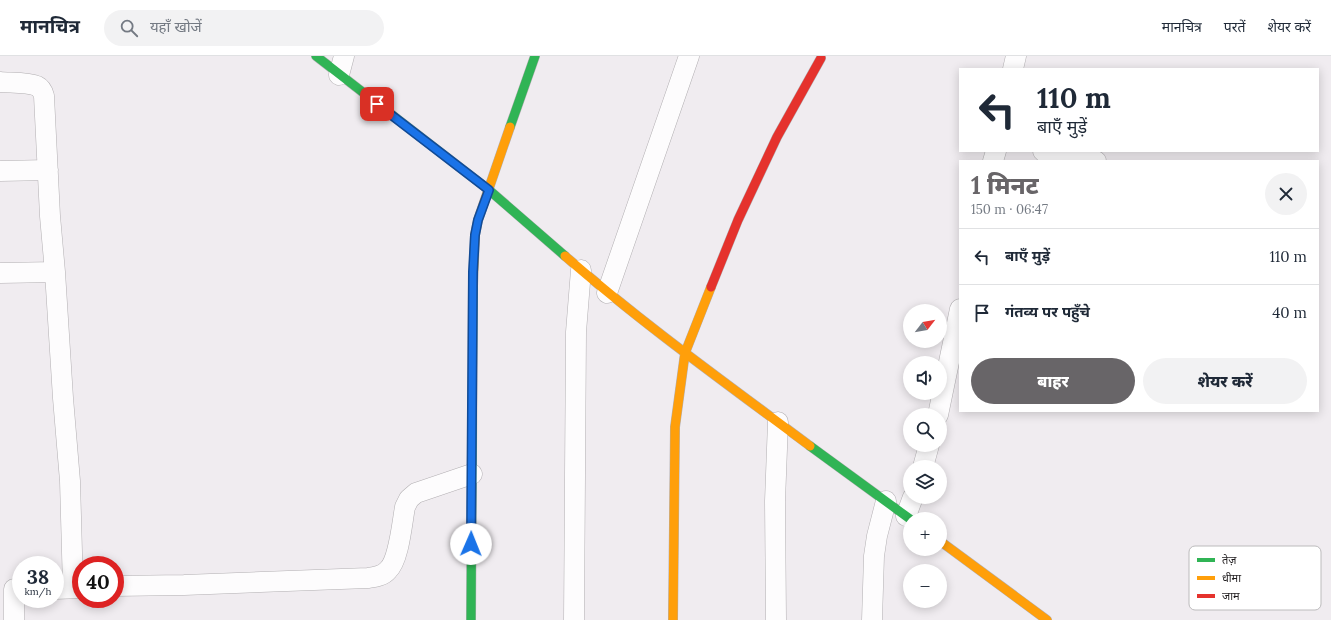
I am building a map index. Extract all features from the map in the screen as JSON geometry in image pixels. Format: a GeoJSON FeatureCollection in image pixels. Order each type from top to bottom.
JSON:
{"type":"FeatureCollection","features":[{"type":"Feature","properties":{"kind":"street"},"geometry":{"type":"LineString","coordinates":[[316,56],[489,190],[608,293],[685,353],[903,514]]}},
{"type":"Feature","properties":{"kind":"street"},"geometry":{"type":"LineString","coordinates":[[339,75],[344,56]]}},
{"type":"Feature","properties":{"kind":"street"},"geometry":{"type":"LineString","coordinates":[[471,620],[473,272],[477,227],[535,56]]}},
{"type":"Feature","properties":{"kind":"street"},"geometry":{"type":"LineString","coordinates":[[608,293],[689,56]]}},
{"type":"Feature","properties":{"kind":"street"},"geometry":{"type":"LineString","coordinates":[[1013,68],[1016,56]]}},
{"type":"Feature","properties":{"kind":"street"},"geometry":{"type":"LineString","coordinates":[[673,620],[675,427],[685,353],[738,220],[777,137],[821,58]]}},
{"type":"Feature","properties":{"kind":"street"},"geometry":{"type":"LineString","coordinates":[[0,82],[30,84],[37,86],[42,90],[44,96],[50,216],[70,481],[70,588]]}},
{"type":"Feature","properties":{"kind":"street"},"geometry":{"type":"LineString","coordinates":[[1048,152],[1091,160]]}},
{"type":"Feature","properties":{"kind":"street"},"geometry":{"type":"LineString","coordinates":[[0,171],[48,170]]}},
{"type":"Feature","properties":{"kind":"street"},"geometry":{"type":"LineString","coordinates":[[574,620],[576,332],[581,270]]}},
{"type":"Feature","properties":{"kind":"street"},"geometry":{"type":"LineString","coordinates":[[0,273],[55,272]]}},
{"type":"Feature","properties":{"kind":"street"},"geometry":{"type":"LineString","coordinates":[[939,408],[959,314]]}},
{"type":"Feature","properties":{"kind":"street"},"geometry":{"type":"LineString","coordinates":[[776,620],[775,501],[778,422]]}},
{"type":"Feature","properties":{"kind":"street"},"geometry":{"type":"LineString","coordinates":[[124,586],[368,578],[379,576],[388,571],[394,563],[405,507],[410,499],[416,493],[472,474]]}},
{"type":"Feature","properties":{"kind":"street"},"geometry":{"type":"LineString","coordinates":[[872,620],[874,556],[877,536],[886,501]]}},
{"type":"Feature","properties":{"kind":"street"},"geometry":{"type":"LineString","coordinates":[[947,546],[1047,620]]}},
{"type":"Feature","properties":{"kind":"street"},"geometry":{"type":"LineString","coordinates":[[13,608],[14,620]]}},
{"type":"Feature","properties":{"kind":"traffic: fast"},"geometry":{"type":"LineString","coordinates":[[316,56],[489,190],[565,256]]}},
{"type":"Feature","properties":{"kind":"traffic: fast"},"geometry":{"type":"LineString","coordinates":[[510,127],[535,56]]}},
{"type":"Feature","properties":{"kind":"traffic: fast"},"geometry":{"type":"LineString","coordinates":[[471,620],[473,286]]}},
{"type":"Feature","properties":{"kind":"traffic: fast"},"geometry":{"type":"LineString","coordinates":[[810,446],[903,514]]}},
{"type":"Feature","properties":{"kind":"traffic: slow"},"geometry":{"type":"LineString","coordinates":[[473,286],[475,235],[478,220],[510,127]]}},
{"type":"Feature","properties":{"kind":"traffic: slow"},"geometry":{"type":"LineString","coordinates":[[565,256],[655,330],[810,446]]}},
{"type":"Feature","properties":{"kind":"traffic: slow"},"geometry":{"type":"LineString","coordinates":[[673,620],[675,427],[685,353],[711,287]]}},
{"type":"Feature","properties":{"kind":"traffic: slow"},"geometry":{"type":"LineString","coordinates":[[947,546],[1047,620]]}},
{"type":"Feature","properties":{"kind":"traffic: jam"},"geometry":{"type":"LineString","coordinates":[[711,287],[738,220],[777,137],[821,58]]}},
{"type":"Feature","properties":{"kind":"route"},"geometry":{"type":"LineString","coordinates":[[377,104],[489,190],[478,220],[475,235],[473,272],[471,544]]}}]}
